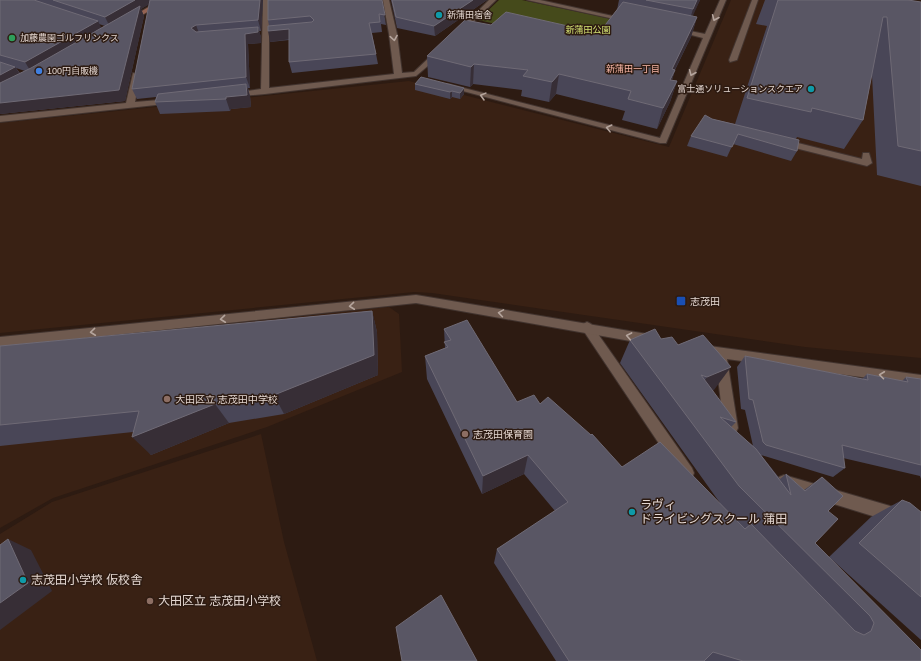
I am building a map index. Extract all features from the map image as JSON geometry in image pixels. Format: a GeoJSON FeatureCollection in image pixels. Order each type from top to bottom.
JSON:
{"type":"FeatureCollection","features":[{"type":"Feature","properties":{"kind":"street"},"geometry":{"type":"LineString","coordinates":[[122,24],[149,12],[165,0]]}},
{"type":"Feature","properties":{"kind":"street"},"geometry":{"type":"LineString","coordinates":[[386,0],[393,34],[398,76]]}},
{"type":"Feature","properties":{"kind":"street"},"geometry":{"type":"LineString","coordinates":[[454,38],[492,0]]}},
{"type":"Feature","properties":{"kind":"street"},"geometry":{"type":"LineString","coordinates":[[530,0],[636,22]]}},
{"type":"Feature","properties":{"kind":"street"},"geometry":{"type":"LineString","coordinates":[[437,83],[662,141],[723,0]]}},
{"type":"Feature","properties":{"kind":"street"},"geometry":{"type":"LineString","coordinates":[[733,60],[755,0]]}},
{"type":"Feature","properties":{"kind":"street"},"geometry":{"type":"LineString","coordinates":[[264,92],[268,4]]}},
{"type":"Feature","properties":{"kind":"street"},"geometry":{"type":"LineString","coordinates":[[666,28],[708,37]]}},
{"type":"Feature","properties":{"kind":"street"},"geometry":{"type":"LineString","coordinates":[[225,96],[416,74],[443,49]]}},
{"type":"Feature","properties":{"kind":"street"},"geometry":{"type":"LineString","coordinates":[[130,105],[138,68]]}},
{"type":"Feature","properties":{"kind":"street"},"geometry":{"type":"LineString","coordinates":[[416,74],[425,80]]}},
{"type":"Feature","properties":{"kind":"street"},"geometry":{"type":"LineString","coordinates":[[0,119],[177,100]]}},
{"type":"Feature","properties":{"kind":"street"},"geometry":{"type":"LineString","coordinates":[[773,140],[866,162],[866,155]]}},
{"type":"Feature","properties":{"kind":"street"},"geometry":{"type":"LineString","coordinates":[[0,342],[416,299],[587,327],[667,343]]}},
{"type":"Feature","properties":{"kind":"street"},"geometry":{"type":"LineString","coordinates":[[587,327],[693,482]]}},
{"type":"Feature","properties":{"kind":"street"},"geometry":{"type":"LineString","coordinates":[[690,348],[921,380]]}},
{"type":"Feature","properties":{"kind":"street"},"geometry":{"type":"LineString","coordinates":[[720,353],[733,441]]}},
{"type":"Feature","properties":{"kind":"street"},"geometry":{"type":"LineString","coordinates":[[768,477],[921,523]]}},
{"type":"Feature","properties":{"kind":"shaded area"},"geometry":{"type":"Polygon","coordinates":[[[731,0],[805,0],[921,20],[921,358],[805,347],[432,293],[414,292],[0,333],[0,123],[409,81],[669,147],[731,0]]]}},
{"type":"Feature","properties":{"kind":"shaded area","name":"大田区立 志茂田中学校"},"geometry":{"type":"Polygon","coordinates":[[[389,307],[399,314],[402,372],[267,427],[53,498],[0,528],[0,347],[389,307]]]}},
{"type":"Feature","properties":{"kind":"shaded area","name":"大田区立 志茂田小学校"},"geometry":{"type":"Polygon","coordinates":[[[261,434],[284,542],[317,661],[0,661],[0,534],[52,502],[261,434]]]}},
{"type":"Feature","properties":{"kind":"green space","name":"新蒲田公園"},"geometry":{"type":"Polygon","coordinates":[[[499,0],[522,0],[616,20],[596,47],[478,20],[499,0]]]}},
{"type":"Feature","properties":{"kind":"building"},"geometry":{"type":"Polygon","coordinates":[[[0,0],[34,0],[98,21],[25,62],[0,55],[0,0]]]}},
{"type":"Feature","properties":{"kind":"building"},"geometry":{"type":"Polygon","coordinates":[[[53,0],[135,0],[105,17],[53,0]]]}},
{"type":"Feature","properties":{"kind":"building"},"geometry":{"type":"Polygon","coordinates":[[[150,0],[260,0],[258,20],[196,25],[191,28],[196,32],[258,27],[258,32],[245,34],[246,77],[132,89],[150,0]]]}},
{"type":"Feature","properties":{"kind":"building"},"geometry":{"type":"Polygon","coordinates":[[[268,0],[382,0],[385,15],[379,14],[380,22],[369,23],[376,54],[289,62],[289,29],[268,31],[268,26],[312,22],[314,20],[310,16],[268,20],[268,0]]]}},
{"type":"Feature","properties":{"kind":"building"},"geometry":{"type":"Polygon","coordinates":[[[392,0],[473,0],[434,26],[396,17],[392,0]]]}},
{"type":"Feature","properties":{"kind":"building"},"geometry":{"type":"Polygon","coordinates":[[[646,0],[697,0],[693,9],[646,0]]]}},
{"type":"Feature","properties":{"kind":"building","name":"富士通ソリューションスクエア"},"geometry":{"type":"Polygon","coordinates":[[[778,0],[908,0],[921,2],[921,151],[898,146],[887,17],[883,17],[863,120],[812,108],[811,112],[747,98],[778,0]]]}},
{"type":"Feature","properties":{"kind":"building"},"geometry":{"type":"Polygon","coordinates":[[[623,2],[697,17],[672,69],[675,70],[670,80],[677,81],[663,108],[628,99],[631,91],[559,74],[552,82],[523,76],[528,70],[474,64],[471,67],[427,56],[465,20],[491,25],[506,12],[599,33],[623,2]]]}},
{"type":"Feature","properties":{"kind":"building"},"geometry":{"type":"Polygon","coordinates":[[[140,6],[119,90],[0,103],[0,83],[31,68],[140,6]]]}},
{"type":"Feature","properties":{"kind":"building"},"geometry":{"type":"Polygon","coordinates":[[[0,62],[15,67],[0,75],[0,62]]]}},
{"type":"Feature","properties":{"kind":"building"},"geometry":{"type":"Polygon","coordinates":[[[421,77],[464,88],[460,93],[415,84],[421,77]]]}},
{"type":"Feature","properties":{"kind":"building"},"geometry":{"type":"Polygon","coordinates":[[[246,84],[247,95],[226,97],[226,99],[155,102],[158,94],[246,84]]]}},
{"type":"Feature","properties":{"kind":"building"},"geometry":{"type":"Polygon","coordinates":[[[705,115],[712,119],[799,140],[797,151],[738,134],[732,147],[691,136],[705,115]]]}},
{"type":"Feature","properties":{"kind":"building"},"geometry":{"type":"Polygon","coordinates":[[[372,311],[374,355],[274,395],[215,404],[132,437],[139,411],[0,425],[0,346],[372,311]]]}},
{"type":"Feature","properties":{"kind":"building"},"geometry":{"type":"Polygon","coordinates":[[[467,320],[517,402],[534,395],[540,404],[548,397],[591,435],[592,434],[622,467],[660,442],[745,529],[751,524],[855,631],[864,635],[871,631],[874,623],[870,616],[739,486],[630,340],[655,329],[661,339],[672,337],[678,345],[703,335],[731,367],[707,377],[701,375],[736,422],[720,417],[756,449],[791,495],[786,474],[805,491],[822,477],[843,496],[828,511],[838,519],[815,543],[921,650],[921,661],[743,661],[713,652],[704,661],[569,661],[497,549],[568,502],[528,455],[483,476],[425,356],[448,347],[444,342],[451,340],[444,329],[467,320]]]}},
{"type":"Feature","properties":{"kind":"building"},"geometry":{"type":"Polygon","coordinates":[[[745,356],[868,380],[867,374],[908,382],[906,377],[921,379],[921,465],[842,445],[845,468],[766,445],[763,442],[753,400],[749,399],[745,356]]]}},
{"type":"Feature","properties":{"kind":"building"},"geometry":{"type":"Polygon","coordinates":[[[902,500],[910,503],[921,512],[921,597],[859,543],[902,500]]]}},
{"type":"Feature","properties":{"kind":"building"},"geometry":{"type":"Polygon","coordinates":[[[8,539],[28,583],[0,603],[0,545],[8,539]]]}},
{"type":"Feature","properties":{"kind":"building"},"geometry":{"type":"Polygon","coordinates":[[[441,595],[477,661],[402,661],[396,627],[441,595]]]}},
{"type":"Feature","properties":{"kind":"place","name":"新蒲田宿舎"},"geometry":{"type":"Point","coordinates":[439,15]}},
{"type":"Feature","properties":{"kind":"place","name":"加藤農園ゴルフリンクス"},"geometry":{"type":"Point","coordinates":[12,38]}},
{"type":"Feature","properties":{"kind":"place","name":"100円自販機"},"geometry":{"type":"Point","coordinates":[39,71]}},
{"type":"Feature","properties":{"kind":"place","name":"富士通ソリューションスクエア"},"geometry":{"type":"Point","coordinates":[811,89]}},
{"type":"Feature","properties":{"kind":"place","name":"志茂田"},"geometry":{"type":"Point","coordinates":[681,301]}},
{"type":"Feature","properties":{"kind":"place","name":"大田区立 志茂田中学校"},"geometry":{"type":"Point","coordinates":[167,399]}},
{"type":"Feature","properties":{"kind":"place","name":"志茂田保育園"},"geometry":{"type":"Point","coordinates":[465,434]}},
{"type":"Feature","properties":{"kind":"place","name":"ラヴィ ドライビングスクール 蒲田"},"geometry":{"type":"Point","coordinates":[632,512]}},
{"type":"Feature","properties":{"kind":"place","name":"志茂田小学校 仮校舎"},"geometry":{"type":"Point","coordinates":[23,580]}},
{"type":"Feature","properties":{"kind":"place","name":"大田区立 志茂田小学校"},"geometry":{"type":"Point","coordinates":[150,601]}},
{"type":"Feature","properties":{"kind":"district","name":"新蒲田一丁目"},"geometry":{"type":"Point","coordinates":[633,69]}}]}
